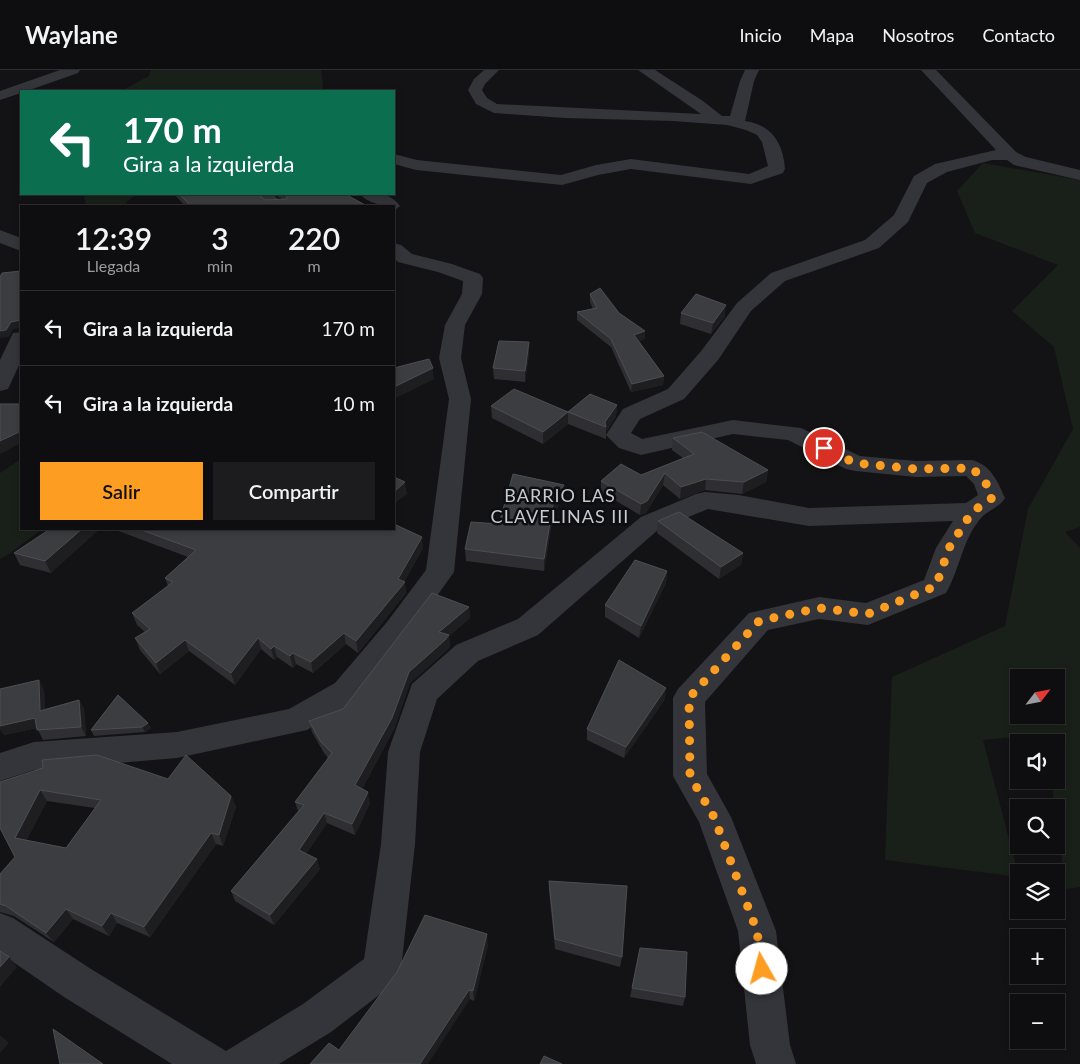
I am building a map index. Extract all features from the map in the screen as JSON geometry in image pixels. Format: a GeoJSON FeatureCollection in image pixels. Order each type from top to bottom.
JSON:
{"type":"FeatureCollection","features":[{"type":"Feature","properties":{"kind":"street"},"geometry":{"type":"LineString","coordinates":[[0,96],[73,70]]}},
{"type":"Feature","properties":{"kind":"street"},"geometry":{"type":"LineString","coordinates":[[395,159],[416,164],[562,180],[596,170],[631,164],[751,179],[778,169],[776,151],[768,136],[751,126],[736,124],[730,121],[494,108],[480,101],[475,90],[479,82],[492,70]]}},
{"type":"Feature","properties":{"kind":"street"},"geometry":{"type":"LineString","coordinates":[[645,70],[698,104],[716,119]]}},
{"type":"Feature","properties":{"kind":"street"},"geometry":{"type":"LineString","coordinates":[[736,124],[747,81],[752,70]]}},
{"type":"Feature","properties":{"kind":"street"},"geometry":{"type":"LineString","coordinates":[[928,70],[1010,155],[1020,161],[1080,175]]}},
{"type":"Feature","properties":{"kind":"street"},"geometry":{"type":"LineString","coordinates":[[776,1064],[770,1045],[757,931],[714,817],[690,776],[689,698],[759,621],[819,608],[868,614],[936,586],[949,548],[972,512],[992,498],[985,481],[972,468],[916,469],[855,463],[793,433],[733,427],[641,447],[628,443],[618,435],[631,414],[676,394],[710,355],[744,306],[778,277],[872,244],[902,218],[920,180],[941,168],[992,155],[1010,155]]}},
{"type":"Feature","properties":{"kind":"street"},"geometry":{"type":"LineString","coordinates":[[262,195],[277,205]]}},
{"type":"Feature","properties":{"kind":"street"},"geometry":{"type":"LineString","coordinates":[[371,195],[386,201],[390,205]]}},
{"type":"Feature","properties":{"kind":"street"},"geometry":{"type":"LineString","coordinates":[[0,236],[20,245]]}},
{"type":"Feature","properties":{"kind":"street"},"geometry":{"type":"LineString","coordinates":[[0,767],[34,756],[177,745],[296,721],[346,692],[398,630],[440,572],[460,399],[450,358],[455,325],[472,294],[472,278],[445,268],[405,258],[396,252]]}},
{"type":"Feature","properties":{"kind":"street"},"geometry":{"type":"LineString","coordinates":[[0,384],[20,340]]}},
{"type":"Feature","properties":{"kind":"street"},"geometry":{"type":"LineString","coordinates":[[241,1064],[317,1018],[382,969],[398,844],[404,752],[423,693],[467,653],[528,627],[650,522],[705,500],[810,517],[972,512]]}},
{"type":"Feature","properties":{"kind":"street"},"geometry":{"type":"LineString","coordinates":[[0,931],[124,1014],[211,1064]]}},
{"type":"Feature","properties":{"kind":"shaded area"},"geometry":{"type":"Polygon","coordinates":[[[151,70],[321,70],[323,83],[322,90],[123,90],[149,76],[151,70]]]}},
{"type":"Feature","properties":{"kind":"shaded area"},"geometry":{"type":"Polygon","coordinates":[[[983,163],[1080,180],[1080,527],[1065,532],[1080,548],[1080,887],[1066,889],[1065,864],[1063,864],[1061,854],[1065,854],[1065,799],[1054,799],[1052,789],[1065,789],[1065,734],[1010,734],[1010,737],[983,740],[1010,843],[1010,854],[1013,854],[1016,864],[1010,864],[1010,876],[885,860],[892,677],[1005,626],[1028,509],[1073,429],[1054,347],[1012,311],[1058,265],[975,233],[957,191],[983,163]]]}},
{"type":"Feature","properties":{"kind":"shaded area"},"geometry":{"type":"Polygon","coordinates":[[[83,195],[136,195],[125,203],[132,205],[66,205],[86,204],[83,195]]]}},
{"type":"Feature","properties":{"kind":"shaded area"},"geometry":{"type":"Polygon","coordinates":[[[20,460],[20,530],[41,530],[0,559],[0,473],[20,460]]]}},
{"type":"Feature","properties":{"kind":"building"},"geometry":{"type":"Polygon","coordinates":[[[180,195],[258,195],[265,200],[287,199],[284,195],[347,195],[365,205],[190,205],[180,195]]]}},
{"type":"Feature","properties":{"kind":"building"},"geometry":{"type":"Polygon","coordinates":[[[20,271],[20,320],[11,322],[6,330],[0,331],[0,277],[2,273],[20,271]]]}},
{"type":"Feature","properties":{"kind":"building"},"geometry":{"type":"Polygon","coordinates":[[[600,288],[619,313],[645,331],[634,335],[664,376],[632,384],[611,339],[577,312],[597,308],[590,294],[600,288]]]}},
{"type":"Feature","properties":{"kind":"building"},"geometry":{"type":"Polygon","coordinates":[[[696,294],[726,305],[713,323],[681,313],[696,294]]]}},
{"type":"Feature","properties":{"kind":"building"},"geometry":{"type":"Polygon","coordinates":[[[499,341],[529,342],[525,371],[493,368],[499,341]]]}},
{"type":"Feature","properties":{"kind":"building"},"geometry":{"type":"Polygon","coordinates":[[[429,359],[433,368],[395,387],[395,368],[429,359]]]}},
{"type":"Feature","properties":{"kind":"building"},"geometry":{"type":"Polygon","coordinates":[[[514,389],[568,412],[543,432],[491,406],[514,389]]]}},
{"type":"Feature","properties":{"kind":"building"},"geometry":{"type":"Polygon","coordinates":[[[590,394],[617,405],[605,422],[606,427],[568,412],[590,394]]]}},
{"type":"Feature","properties":{"kind":"building"},"geometry":{"type":"Polygon","coordinates":[[[0,404],[20,404],[20,432],[0,441],[0,404]]]}},
{"type":"Feature","properties":{"kind":"building"},"geometry":{"type":"Polygon","coordinates":[[[702,432],[768,470],[744,482],[706,479],[681,487],[665,473],[647,501],[641,504],[601,481],[621,464],[641,475],[694,454],[673,438],[702,432]]]}},
{"type":"Feature","properties":{"kind":"building"},"geometry":{"type":"Polygon","coordinates":[[[513,474],[564,485],[553,505],[544,559],[465,549],[471,522],[499,524],[513,474]]]}},
{"type":"Feature","properties":{"kind":"building"},"geometry":{"type":"Polygon","coordinates":[[[395,477],[405,482],[395,491],[395,477]]]}},
{"type":"Feature","properties":{"kind":"building"},"geometry":{"type":"Polygon","coordinates":[[[679,512],[743,553],[721,567],[658,521],[679,512]]]}},
{"type":"Feature","properties":{"kind":"building"},"geometry":{"type":"Polygon","coordinates":[[[395,524],[422,537],[398,579],[405,582],[356,641],[344,633],[311,662],[293,653],[290,656],[274,646],[271,649],[258,638],[231,673],[185,640],[156,663],[135,638],[150,629],[132,613],[173,582],[165,578],[196,550],[142,530],[395,530],[395,524]]]}},
{"type":"Feature","properties":{"kind":"building"},"geometry":{"type":"Polygon","coordinates":[[[48,530],[81,530],[45,561],[14,553],[48,530]]]}},
{"type":"Feature","properties":{"kind":"building"},"geometry":{"type":"Polygon","coordinates":[[[635,560],[667,571],[641,626],[605,605],[635,560]]]}},
{"type":"Feature","properties":{"kind":"building"},"geometry":{"type":"Polygon","coordinates":[[[432,593],[469,607],[439,632],[449,635],[409,672],[392,718],[355,785],[368,792],[352,824],[324,813],[299,850],[317,859],[270,915],[231,891],[304,805],[295,802],[332,753],[321,742],[309,721],[343,709],[432,593]]]}},
{"type":"Feature","properties":{"kind":"building"},"geometry":{"type":"Polygon","coordinates":[[[619,660],[666,688],[626,747],[587,729],[619,660]]]}},
{"type":"Feature","properties":{"kind":"building"},"geometry":{"type":"Polygon","coordinates":[[[39,680],[40,711],[79,700],[81,727],[37,730],[35,718],[0,726],[0,689],[39,680]]]}},
{"type":"Feature","properties":{"kind":"building"},"geometry":{"type":"Polygon","coordinates":[[[118,695],[148,723],[142,727],[91,730],[118,695]]]}},
{"type":"Feature","properties":{"kind":"building"},"geometry":{"type":"Polygon","coordinates":[[[97,755],[168,779],[186,755],[231,796],[219,835],[211,833],[144,927],[111,913],[102,926],[66,909],[46,933],[6,906],[0,904],[0,874],[15,857],[0,828],[0,782],[43,768],[42,760],[97,755]],[[40,790],[15,838],[66,848],[101,800],[40,790]]]}},
{"type":"Feature","properties":{"kind":"building"},"geometry":{"type":"Polygon","coordinates":[[[549,881],[627,886],[622,957],[555,939],[549,881]]]}},
{"type":"Feature","properties":{"kind":"building"},"geometry":{"type":"Polygon","coordinates":[[[425,915],[487,934],[473,991],[469,990],[420,1064],[310,1064],[329,1043],[339,1050],[397,972],[425,915]]]}},
{"type":"Feature","properties":{"kind":"building"},"geometry":{"type":"Polygon","coordinates":[[[640,948],[687,952],[685,997],[632,988],[640,948]]]}},
{"type":"Feature","properties":{"kind":"building"},"geometry":{"type":"Polygon","coordinates":[[[0,951],[9,957],[0,967],[0,951]]]}},
{"type":"Feature","properties":{"kind":"building"},"geometry":{"type":"Polygon","coordinates":[[[53,1029],[103,1064],[60,1064],[53,1029]]]}},
{"type":"Feature","properties":{"kind":"building"},"geometry":{"type":"Polygon","coordinates":[[[544,1056],[562,1064],[540,1064],[544,1056]]]}},
{"type":"Feature","properties":{"kind":"district","name":"BARRIO LAS CLAVELINAS III"},"geometry":{"type":"Point","coordinates":[560,506]}},
{"type":"Feature","properties":{"kind":"route"},"geometry":{"type":"LineString","coordinates":[[762,969],[757,931],[714,817],[690,776],[689,698],[759,621],[819,608],[868,614],[936,586],[949,548],[972,512],[992,498],[985,481],[972,468],[916,469],[855,463],[824,448]]}}]}
